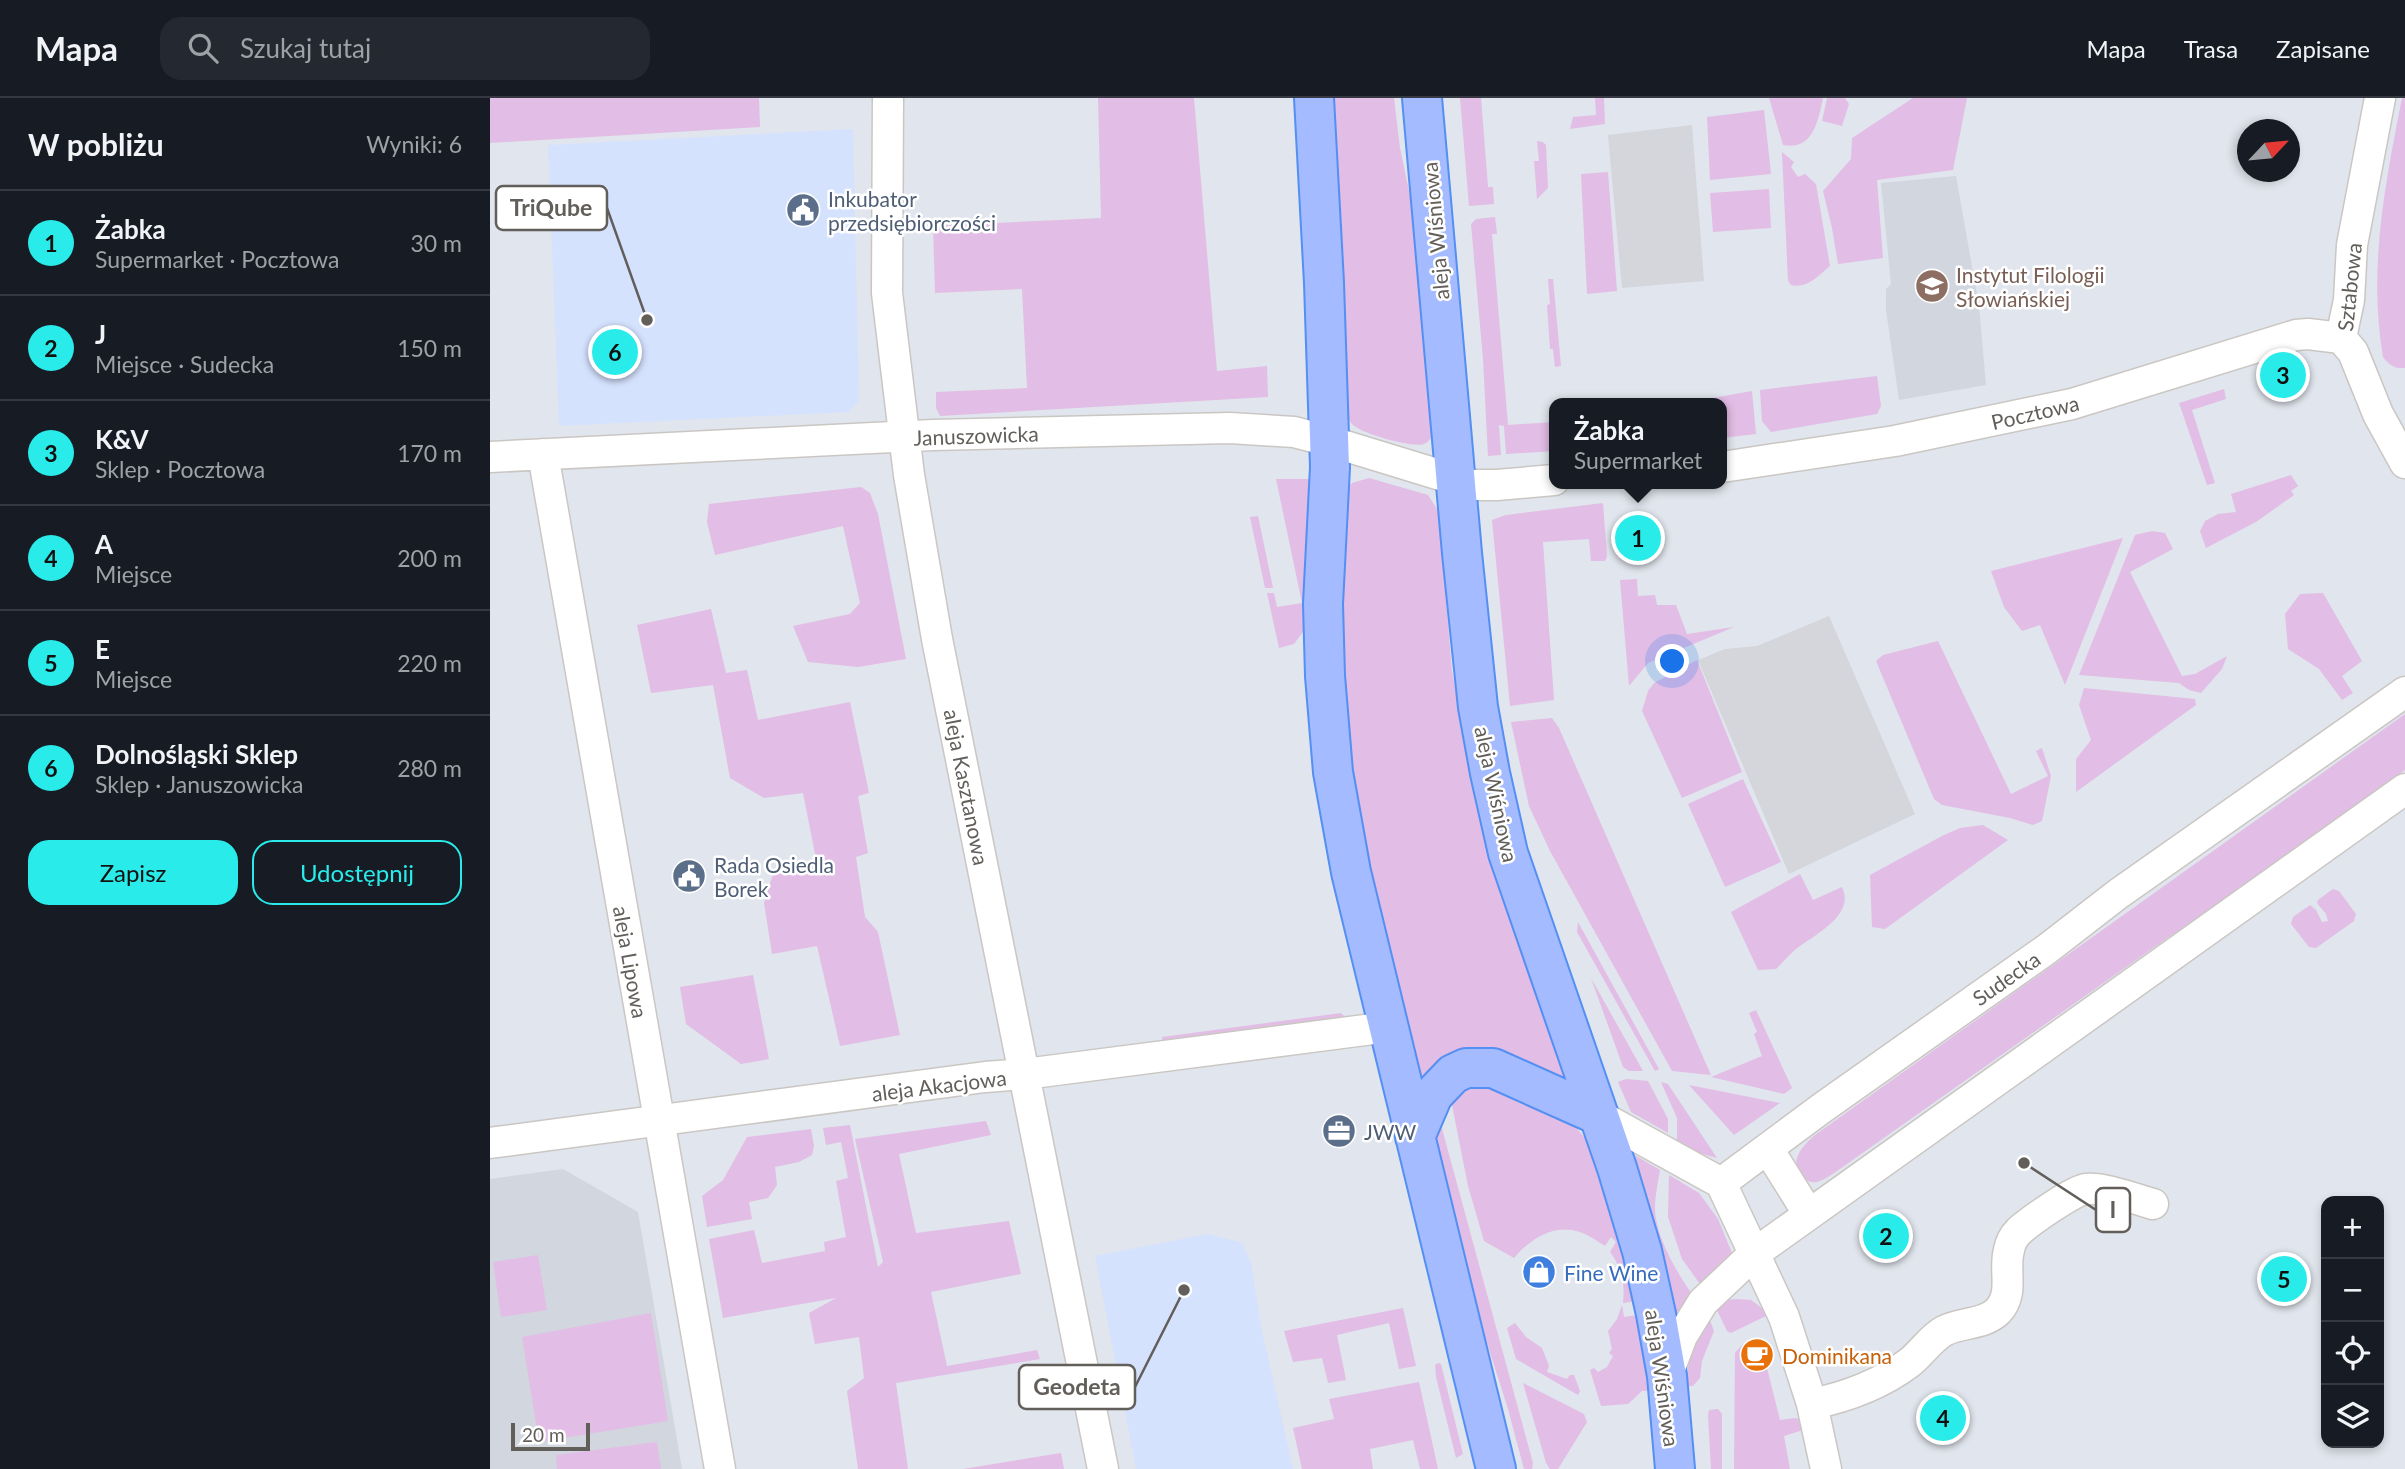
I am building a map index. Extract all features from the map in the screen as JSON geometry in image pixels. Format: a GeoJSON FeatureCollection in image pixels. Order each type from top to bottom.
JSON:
{"type":"FeatureCollection","features":[{"type":"Feature","properties":{"kind":"main road"},"geometry":{"type":"LineString","coordinates":[[1314,98],[1323,257],[1330,483],[1323,604],[1325,676],[1338,805],[1351,872],[1496,1469]]}},
{"type":"Feature","properties":{"kind":"main road","name":"aleja Wiśniowa"},"geometry":{"type":"LineString","coordinates":[[1422,98],[1455,480],[1478,707],[1508,853],[1622,1184],[1642,1251],[1667,1376],[1675,1469]]}},
{"type":"Feature","properties":{"kind":"main road"},"geometry":{"type":"LineString","coordinates":[[1415,1137],[1434,1093],[1453,1073],[1466,1068],[1493,1068],[1506,1072],[1598,1115]]}},
{"type":"Feature","properties":{"kind":"street","name":"aleja Kasztanowa"},"geometry":{"type":"LineString","coordinates":[[888,98],[887,293],[910,482],[936,639],[1026,1074],[1103,1469]]}},
{"type":"Feature","properties":{"kind":"street","name":"Sztabowa"},"geometry":{"type":"LineString","coordinates":[[2380,98],[2352,245],[2349,300],[2341,338],[2353,352],[2378,414],[2405,463]]}},
{"type":"Feature","properties":{"kind":"street","name":"Pocztowa"},"geometry":{"type":"LineString","coordinates":[[1727,466],[1895,441],[2072,404],[2296,335],[2341,338]]}},
{"type":"Feature","properties":{"kind":"street","name":"Januszowicka"},"geometry":{"type":"LineString","coordinates":[[490,457],[905,437],[1230,428],[1294,432],[1455,480]]}},
{"type":"Feature","properties":{"kind":"street","name":"aleja Lipowa"},"geometry":{"type":"LineString","coordinates":[[542,454],[720,1469]]}},
{"type":"Feature","properties":{"kind":"street"},"geometry":{"type":"LineString","coordinates":[[1455,480],[1486,486],[1549,480]]}},
{"type":"Feature","properties":{"kind":"street","name":"Sudecka"},"geometry":{"type":"LineString","coordinates":[[1721,1183],[2047,949],[2118,894],[2405,692]]}},
{"type":"Feature","properties":{"kind":"street"},"geometry":{"type":"LineString","coordinates":[[1667,1376],[1682,1336],[1703,1302],[1755,1253],[2405,789]]}},
{"type":"Feature","properties":{"kind":"street","name":"aleja Akacjowa"},"geometry":{"type":"LineString","coordinates":[[490,1143],[1388,1027]]}},
{"type":"Feature","properties":{"kind":"street"},"geometry":{"type":"LineString","coordinates":[[1598,1115],[1721,1183],[1784,1317],[1812,1404],[1826,1469]]}},
{"type":"Feature","properties":{"kind":"street"},"geometry":{"type":"LineString","coordinates":[[1768,1149],[1808,1213]]}},
{"type":"Feature","properties":{"kind":"street"},"geometry":{"type":"LineString","coordinates":[[1812,1404],[1844,1397],[1888,1377],[1911,1363],[1943,1331],[1988,1318],[1999,1310],[2006,1300],[2008,1288],[2009,1247],[2017,1233],[2073,1193],[2086,1189],[2153,1204]]}},
{"type":"Feature","properties":{"kind":"shaded area"},"geometry":{"type":"Polygon","coordinates":[[[490,98],[759,98],[760,127],[490,143],[490,98]]]}},
{"type":"Feature","properties":{"kind":"shaded area"},"geometry":{"type":"Polygon","coordinates":[[[1098,98],[1194,98],[1217,371],[1267,366],[1268,397],[940,416],[936,408],[936,392],[1027,388],[1022,289],[935,293],[933,226],[1101,218],[1098,98]]]}},
{"type":"Feature","properties":{"kind":"shaded area"},"geometry":{"type":"Polygon","coordinates":[[[1332,98],[1394,98],[1400,148],[1413,210],[1433,431],[1429,441],[1424,444],[1399,442],[1358,429],[1345,411],[1332,98]]]}},
{"type":"Feature","properties":{"kind":"shaded area"},"geometry":{"type":"Polygon","coordinates":[[[1460,98],[1481,98],[1488,187],[1493,187],[1494,204],[1469,206],[1460,98]]]}},
{"type":"Feature","properties":{"kind":"shaded area"},"geometry":{"type":"Polygon","coordinates":[[[1595,98],[1604,98],[1605,124],[1570,129],[1573,117],[1596,115],[1595,98]]]}},
{"type":"Feature","properties":{"kind":"shaded area"},"geometry":{"type":"Polygon","coordinates":[[[1769,98],[1823,98],[1816,125],[1808,139],[1793,146],[1783,145],[1769,98]]]}},
{"type":"Feature","properties":{"kind":"shaded area"},"geometry":{"type":"Polygon","coordinates":[[[1827,98],[1845,98],[1849,104],[1842,126],[1822,121],[1827,98]]]}},
{"type":"Feature","properties":{"kind":"shaded area"},"geometry":{"type":"Polygon","coordinates":[[[1913,98],[1967,98],[1953,170],[1877,180],[1883,258],[1838,264],[1823,191],[1851,159],[1852,138],[1913,98]]]}},
{"type":"Feature","properties":{"kind":"shaded area"},"geometry":{"type":"Polygon","coordinates":[[[2402,98],[2405,98],[2405,368],[2392,366],[2383,357],[2377,292],[2380,227],[2402,98]]]}},
{"type":"Feature","properties":{"kind":"shaded area"},"geometry":{"type":"Polygon","coordinates":[[[1764,110],[1771,174],[1710,180],[1707,117],[1764,110]]]}},
{"type":"Feature","properties":{"kind":"shaded area"},"geometry":{"type":"Polygon","coordinates":[[[1692,125],[1704,281],[1622,288],[1608,135],[1692,125]]]}},
{"type":"Feature","properties":{"kind":"shaded area"},"geometry":{"type":"Polygon","coordinates":[[[853,129],[859,401],[848,412],[559,426],[548,145],[853,129]]]}},
{"type":"Feature","properties":{"kind":"shaded area"},"geometry":{"type":"Polygon","coordinates":[[[1537,141],[1546,145],[1548,188],[1537,199],[1534,161],[1539,161],[1537,141]]]}},
{"type":"Feature","properties":{"kind":"shaded area"},"geometry":{"type":"Polygon","coordinates":[[[1782,152],[1794,162],[1791,167],[1798,177],[1805,174],[1816,184],[1830,266],[1812,281],[1797,286],[1788,281],[1782,152]]]}},
{"type":"Feature","properties":{"kind":"shaded area"},"geometry":{"type":"Polygon","coordinates":[[[1608,172],[1617,291],[1587,294],[1581,174],[1608,172]]]}},
{"type":"Feature","properties":{"kind":"shaded area","name":"Instytut Filologii Słowiańskiej"},"geometry":{"type":"Polygon","coordinates":[[[1956,176],[1979,306],[1986,385],[1899,400],[1886,310],[1886,289],[1891,284],[1881,183],[1956,176]]]}},
{"type":"Feature","properties":{"kind":"shaded area"},"geometry":{"type":"Polygon","coordinates":[[[1769,189],[1771,228],[1713,232],[1710,193],[1769,189]]]}},
{"type":"Feature","properties":{"kind":"shaded area"},"geometry":{"type":"Polygon","coordinates":[[[1495,217],[1497,234],[1492,234],[1508,425],[1549,422],[1549,451],[1506,454],[1504,426],[1499,425],[1501,455],[1488,456],[1483,359],[1471,224],[1476,219],[1495,217]]]}},
{"type":"Feature","properties":{"kind":"shaded area"},"geometry":{"type":"Polygon","coordinates":[[[1548,279],[1553,279],[1561,366],[1555,367],[1553,349],[1550,349],[1548,279]]]}},
{"type":"Feature","properties":{"kind":"shaded area"},"geometry":{"type":"Polygon","coordinates":[[[1877,376],[1881,406],[1877,414],[1771,432],[1762,421],[1760,390],[1877,376]]]}},
{"type":"Feature","properties":{"kind":"shaded area"},"geometry":{"type":"Polygon","coordinates":[[[2224,389],[2226,399],[2192,410],[2215,483],[2207,485],[2179,403],[2224,389]]]}},
{"type":"Feature","properties":{"kind":"shaded area"},"geometry":{"type":"Polygon","coordinates":[[[1752,391],[1756,434],[1727,437],[1727,398],[1713,398],[1752,391]]]}},
{"type":"Feature","properties":{"kind":"shaded area"},"geometry":{"type":"Polygon","coordinates":[[[2291,475],[2298,486],[2291,491],[2294,495],[2256,522],[2206,548],[2200,531],[2205,521],[2218,514],[2236,512],[2231,494],[2291,475]]]}},
{"type":"Feature","properties":{"kind":"shaded area"},"geometry":{"type":"Polygon","coordinates":[[[1369,478],[1428,495],[1437,509],[1452,671],[1480,820],[1565,1077],[1495,1054],[1421,1083],[1362,844],[1346,751],[1340,653],[1347,489],[1352,483],[1369,478]]]}},
{"type":"Feature","properties":{"kind":"shaded area"},"geometry":{"type":"Polygon","coordinates":[[[1276,479],[1309,479],[1310,482],[1307,626],[1294,644],[1279,648],[1267,593],[1274,593],[1277,607],[1302,603],[1276,479]]]}},
{"type":"Feature","properties":{"kind":"shaded area"},"geometry":{"type":"Polygon","coordinates":[[[861,487],[870,493],[878,514],[906,659],[858,667],[808,662],[793,626],[850,614],[860,603],[843,526],[715,555],[707,522],[709,504],[861,487]]]}},
{"type":"Feature","properties":{"kind":"shaded area"},"geometry":{"type":"Polygon","coordinates":[[[1603,503],[1607,557],[1605,561],[1591,561],[1589,539],[1543,542],[1554,700],[1510,706],[1492,520],[1506,515],[1603,503]]]}},
{"type":"Feature","properties":{"kind":"shaded area"},"geometry":{"type":"Polygon","coordinates":[[[1258,516],[1273,588],[1265,588],[1250,517],[1258,516]]]}},
{"type":"Feature","properties":{"kind":"shaded area"},"geometry":{"type":"Polygon","coordinates":[[[2152,531],[2165,533],[2173,549],[2130,572],[2182,676],[2195,674],[2227,656],[2222,669],[2201,693],[2189,690],[2179,683],[2079,675],[2135,535],[2152,531]]]}},
{"type":"Feature","properties":{"kind":"shaded area"},"geometry":{"type":"Polygon","coordinates":[[[2123,538],[2065,685],[2040,625],[2022,631],[2004,607],[1991,571],[2123,538]]]}},
{"type":"Feature","properties":{"kind":"shaded area"},"geometry":{"type":"Polygon","coordinates":[[[1637,579],[1638,596],[1655,595],[1657,605],[1676,605],[1687,634],[1734,627],[1648,663],[1629,686],[1620,580],[1637,579]]]}},
{"type":"Feature","properties":{"kind":"shaded area"},"geometry":{"type":"Polygon","coordinates":[[[2323,593],[2362,661],[2342,676],[2353,693],[2342,700],[2319,669],[2288,649],[2285,614],[2300,594],[2323,593]]]}},
{"type":"Feature","properties":{"kind":"shaded area"},"geometry":{"type":"Polygon","coordinates":[[[711,609],[726,673],[747,670],[758,720],[850,702],[869,793],[858,796],[868,853],[856,857],[865,917],[878,932],[900,1035],[840,1046],[817,946],[772,954],[764,903],[773,874],[817,864],[803,793],[764,798],[730,778],[713,685],[651,693],[637,625],[711,609]]]}},
{"type":"Feature","properties":{"kind":"shaded area"},"geometry":{"type":"Polygon","coordinates":[[[1829,616],[1915,814],[1789,874],[1698,660],[1725,649],[1757,646],[1829,616]]]}},
{"type":"Feature","properties":{"kind":"shaded area"},"geometry":{"type":"Polygon","coordinates":[[[1938,641],[2011,794],[2048,776],[2036,751],[2042,748],[2051,776],[2042,821],[2033,825],[1942,805],[1934,799],[1876,661],[1883,655],[1938,641]]]}},
{"type":"Feature","properties":{"kind":"shaded area"},"geometry":{"type":"Polygon","coordinates":[[[1697,660],[1742,772],[1682,798],[1642,711],[1648,691],[1654,683],[1697,660]]]}},
{"type":"Feature","properties":{"kind":"shaded area"},"geometry":{"type":"Polygon","coordinates":[[[2084,688],[2195,699],[2196,705],[2076,792],[2076,759],[2091,740],[2079,705],[2084,688]]]}},
{"type":"Feature","properties":{"kind":"shaded area"},"geometry":{"type":"Polygon","coordinates":[[[2405,714],[2405,770],[2261,875],[1837,1171],[1817,1182],[1802,1177],[1796,1166],[1798,1154],[1815,1135],[2405,714]]]}},
{"type":"Feature","properties":{"kind":"shaded area"},"geometry":{"type":"Polygon","coordinates":[[[1552,718],[1559,728],[1711,1075],[1672,1071],[1550,851],[1529,806],[1511,722],[1552,718]]]}},
{"type":"Feature","properties":{"kind":"shaded area"},"geometry":{"type":"Polygon","coordinates":[[[1743,779],[1781,862],[1725,887],[1688,804],[1743,779]]]}},
{"type":"Feature","properties":{"kind":"shaded area"},"geometry":{"type":"Polygon","coordinates":[[[1983,825],[2008,840],[1885,929],[1872,927],[1870,875],[1960,828],[1983,825]]]}},
{"type":"Feature","properties":{"kind":"shaded area"},"geometry":{"type":"Polygon","coordinates":[[[1800,874],[1813,900],[1842,887],[1845,897],[1843,907],[1831,923],[1796,949],[1776,969],[1758,970],[1731,912],[1800,874]]]}},
{"type":"Feature","properties":{"kind":"shaded area"},"geometry":{"type":"Polygon","coordinates":[[[2333,889],[2339,891],[2356,914],[2354,921],[2316,948],[2309,947],[2291,924],[2293,917],[2310,905],[2322,922],[2328,921],[2317,903],[2333,889]]]}},
{"type":"Feature","properties":{"kind":"shaded area"},"geometry":{"type":"Polygon","coordinates":[[[1578,922],[1659,1069],[1655,1071],[1577,932],[1578,922]]]}},
{"type":"Feature","properties":{"kind":"shaded area"},"geometry":{"type":"Polygon","coordinates":[[[753,975],[769,1059],[741,1064],[686,1024],[680,987],[753,975]]]}},
{"type":"Feature","properties":{"kind":"shaded area"},"geometry":{"type":"Polygon","coordinates":[[[1591,978],[1643,1071],[1629,1071],[1623,1067],[1591,978]]]}},
{"type":"Feature","properties":{"kind":"shaded area"},"geometry":{"type":"Polygon","coordinates":[[[1756,1010],[1792,1088],[1784,1094],[1711,1077],[1762,1056],[1754,1034],[1757,1032],[1749,1013],[1756,1010]]]}},
{"type":"Feature","properties":{"kind":"shaded area"},"geometry":{"type":"Polygon","coordinates":[[[1341,1013],[1346,1018],[1163,1044],[1162,1037],[1341,1013]]]}},
{"type":"Feature","properties":{"kind":"shaded area"},"geometry":{"type":"Polygon","coordinates":[[[1626,1079],[1648,1081],[1668,1119],[1668,1133],[1631,1112],[1618,1082],[1626,1079]]]}},
{"type":"Feature","properties":{"kind":"shaded area"},"geometry":{"type":"Polygon","coordinates":[[[1475,1081],[1570,1121],[1587,1140],[1637,1301],[1623,1303],[1622,1276],[1610,1252],[1616,1242],[1611,1237],[1605,1246],[1580,1232],[1552,1231],[1535,1239],[1514,1258],[1484,1241],[1468,1186],[1452,1105],[1452,1092],[1475,1081]]]}},
{"type":"Feature","properties":{"kind":"shaded area"},"geometry":{"type":"Polygon","coordinates":[[[1661,1082],[1668,1084],[1717,1158],[1699,1153],[1677,1140],[1677,1118],[1661,1082]]]}},
{"type":"Feature","properties":{"kind":"shaded area"},"geometry":{"type":"Polygon","coordinates":[[[1689,1085],[1780,1103],[1734,1135],[1689,1085]]]}},
{"type":"Feature","properties":{"kind":"shaded area"},"geometry":{"type":"Polygon","coordinates":[[[1438,1114],[1533,1463],[1532,1469],[1524,1469],[1479,1318],[1434,1141],[1438,1114]]]}},
{"type":"Feature","properties":{"kind":"shaded area"},"geometry":{"type":"Polygon","coordinates":[[[986,1121],[991,1135],[899,1154],[916,1233],[1009,1221],[1021,1274],[931,1292],[947,1366],[1037,1350],[1040,1359],[896,1383],[908,1469],[858,1469],[847,1391],[864,1378],[859,1337],[815,1344],[809,1313],[836,1298],[723,1318],[709,1239],[754,1230],[762,1263],[825,1251],[824,1242],[846,1237],[836,1181],[848,1178],[841,1142],[826,1145],[823,1128],[850,1125],[878,1267],[883,1262],[855,1139],[986,1121]]]}},
{"type":"Feature","properties":{"kind":"shaded area"},"geometry":{"type":"Polygon","coordinates":[[[811,1129],[814,1146],[812,1155],[799,1162],[775,1167],[777,1185],[768,1198],[749,1202],[752,1219],[707,1227],[702,1196],[723,1180],[747,1137],[811,1129]]]}},
{"type":"Feature","properties":{"kind":"shaded area"},"geometry":{"type":"Polygon","coordinates":[[[1631,1153],[1660,1170],[1656,1219],[1674,1265],[1692,1294],[1675,1323],[1631,1153]]]}},
{"type":"Feature","properties":{"kind":"shaded area"},"geometry":{"type":"Polygon","coordinates":[[[563,1169],[638,1212],[682,1469],[490,1469],[490,1179],[563,1169]]]}},
{"type":"Feature","properties":{"kind":"shaded area"},"geometry":{"type":"Polygon","coordinates":[[[1669,1175],[1699,1193],[1718,1219],[1732,1253],[1700,1284],[1682,1259],[1668,1217],[1669,1175]]]}},
{"type":"Feature","properties":{"kind":"shaded area"},"geometry":{"type":"Polygon","coordinates":[[[1207,1234],[1243,1244],[1251,1264],[1261,1326],[1293,1469],[1136,1469],[1095,1256],[1207,1234]]]}},
{"type":"Feature","properties":{"kind":"shaded area"},"geometry":{"type":"Polygon","coordinates":[[[538,1255],[547,1310],[501,1317],[493,1262],[538,1255]]]}},
{"type":"Feature","properties":{"kind":"shaded area"},"geometry":{"type":"Polygon","coordinates":[[[1728,1300],[1751,1300],[1770,1314],[1731,1333],[1727,1331],[1716,1308],[1728,1300]]]}},
{"type":"Feature","properties":{"kind":"shaded area"},"geometry":{"type":"Polygon","coordinates":[[[1622,1305],[1624,1317],[1639,1315],[1652,1391],[1642,1391],[1628,1404],[1601,1406],[1590,1370],[1594,1368],[1598,1372],[1607,1367],[1613,1356],[1609,1353],[1612,1349],[1608,1331],[1617,1319],[1622,1305]]]}},
{"type":"Feature","properties":{"kind":"shaded area"},"geometry":{"type":"Polygon","coordinates":[[[1403,1308],[1416,1366],[1399,1369],[1389,1323],[1337,1335],[1346,1380],[1328,1383],[1322,1358],[1293,1362],[1284,1331],[1403,1308]]]}},
{"type":"Feature","properties":{"kind":"shaded area"},"geometry":{"type":"Polygon","coordinates":[[[651,1313],[668,1421],[539,1442],[522,1337],[651,1313]]]}},
{"type":"Feature","properties":{"kind":"shaded area"},"geometry":{"type":"Polygon","coordinates":[[[1709,1318],[1714,1331],[1702,1361],[1700,1378],[1693,1386],[1686,1386],[1693,1350],[1709,1318]]]}},
{"type":"Feature","properties":{"kind":"shaded area"},"geometry":{"type":"Polygon","coordinates":[[[1515,1323],[1526,1337],[1542,1348],[1549,1366],[1547,1372],[1567,1379],[1574,1375],[1580,1391],[1578,1395],[1516,1359],[1507,1328],[1515,1323]]]}},
{"type":"Feature","properties":{"kind":"shaded area"},"geometry":{"type":"Polygon","coordinates":[[[1744,1343],[1753,1372],[1767,1368],[1780,1420],[1800,1419],[1803,1430],[1784,1436],[1790,1469],[1734,1469],[1735,1353],[1744,1343]]]}},
{"type":"Feature","properties":{"kind":"shaded area"},"geometry":{"type":"Polygon","coordinates":[[[1441,1364],[1463,1454],[1456,1458],[1436,1377],[1435,1365],[1441,1364]]]}},
{"type":"Feature","properties":{"kind":"shaded area"},"geometry":{"type":"Polygon","coordinates":[[[1419,1382],[1438,1469],[1420,1469],[1413,1440],[1370,1449],[1373,1469],[1302,1469],[1293,1428],[1334,1419],[1329,1399],[1419,1382]]]}},
{"type":"Feature","properties":{"kind":"shaded area"},"geometry":{"type":"Polygon","coordinates":[[[1523,1383],[1584,1414],[1587,1422],[1558,1469],[1550,1469],[1546,1463],[1523,1383]]]}},
{"type":"Feature","properties":{"kind":"shaded area"},"geometry":{"type":"Polygon","coordinates":[[[1718,1409],[1722,1414],[1722,1469],[1711,1469],[1708,1415],[1709,1410],[1718,1409]]]}},
{"type":"Feature","properties":{"kind":"shaded area"},"geometry":{"type":"Polygon","coordinates":[[[657,1442],[661,1469],[557,1469],[556,1455],[657,1442]]]}},
{"type":"Feature","properties":{"kind":"shaded area"},"geometry":{"type":"Polygon","coordinates":[[[1061,1453],[1064,1469],[963,1469],[1061,1453]]]}},
{"type":"Feature","properties":{"kind":"place","name":"Inkubator przedsiębiorczości"},"geometry":{"type":"Point","coordinates":[803,210]}},
{"type":"Feature","properties":{"kind":"place","name":"Instytut Filologii Słowiańskiej"},"geometry":{"type":"Point","coordinates":[1932,286]}},
{"type":"Feature","properties":{"kind":"place","name":"TriQube"},"geometry":{"type":"Point","coordinates":[647,320]}},
{"type":"Feature","properties":{"kind":"place","name":"Dolnośląski Sklep"},"geometry":{"type":"Point","coordinates":[615,352]}},
{"type":"Feature","properties":{"kind":"place","name":"K&V"},"geometry":{"type":"Point","coordinates":[2283,375]}},
{"type":"Feature","properties":{"kind":"place","name":"Żabka"},"geometry":{"type":"Point","coordinates":[1638,538]}},
{"type":"Feature","properties":{"kind":"place","name":"Rada Osiedla Borek"},"geometry":{"type":"Point","coordinates":[689,876]}},
{"type":"Feature","properties":{"kind":"place","name":"JWW"},"geometry":{"type":"Point","coordinates":[1339,1131]}},
{"type":"Feature","properties":{"kind":"place","name":"I"},"geometry":{"type":"Point","coordinates":[2024,1163]}},
{"type":"Feature","properties":{"kind":"place","name":"J"},"geometry":{"type":"Point","coordinates":[1886,1236]}},
{"type":"Feature","properties":{"kind":"place","name":"Fine Wine"},"geometry":{"type":"Point","coordinates":[1539,1272]}},
{"type":"Feature","properties":{"kind":"place","name":"E"},"geometry":{"type":"Point","coordinates":[2284,1279]}},
{"type":"Feature","properties":{"kind":"place","name":"Geodeta"},"geometry":{"type":"Point","coordinates":[1184,1290]}},
{"type":"Feature","properties":{"kind":"place","name":"Dominikana"},"geometry":{"type":"Point","coordinates":[1757,1355]}},
{"type":"Feature","properties":{"kind":"place","name":"A"},"geometry":{"type":"Point","coordinates":[1943,1418]}}]}
